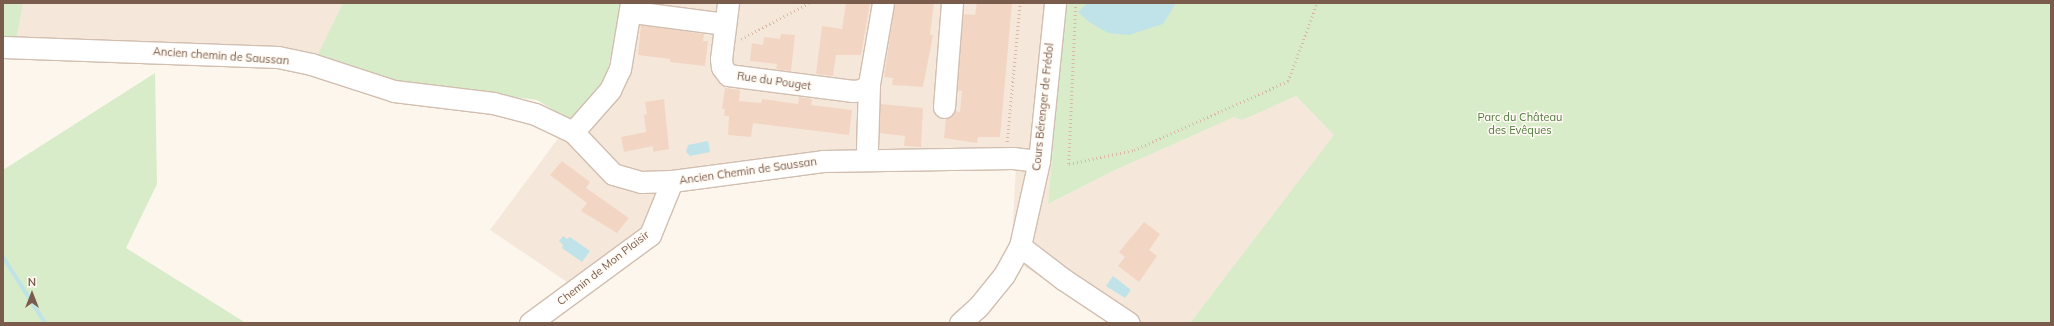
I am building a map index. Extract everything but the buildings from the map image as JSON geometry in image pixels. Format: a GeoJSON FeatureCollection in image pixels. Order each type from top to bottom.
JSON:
{"type":"FeatureCollection","features":[{"type":"Feature","properties":{"kind":"street","name":"Rue du Pouget"},"geometry":{"type":"LineString","coordinates":[[728,3],[731,32],[721,59],[722,67],[728,74],[853,92],[862,90],[869,84]]}},
{"type":"Feature","properties":{"kind":"street"},"geometry":{"type":"LineString","coordinates":[[867,148],[869,84],[883,3]]}},
{"type":"Feature","properties":{"kind":"street"},"geometry":{"type":"LineString","coordinates":[[944,107],[952,3]]}},
{"type":"Feature","properties":{"kind":"street","name":"Cours Bérenger de Frédol"},"geometry":{"type":"LineString","coordinates":[[967,320],[1004,275],[1022,240],[1039,161],[1055,3]]}},
{"type":"Feature","properties":{"kind":"street"},"geometry":{"type":"LineString","coordinates":[[573,132],[610,90],[620,69],[632,8],[731,32]]}},
{"type":"Feature","properties":{"kind":"street","name":"Ancien chemin de Saussan"},"geometry":{"type":"LineString","coordinates":[[3,47],[278,57],[311,64],[394,90],[493,103],[534,114],[573,132]]}},
{"type":"Feature","properties":{"kind":"street","name":"Ancien Chemin de Saussan"},"geometry":{"type":"LineString","coordinates":[[573,132],[613,174],[641,182],[672,181],[823,161],[1010,158],[1039,161]]}},
{"type":"Feature","properties":{"kind":"street","name":"Chemin de Mon Plaisir"},"geometry":{"type":"LineString","coordinates":[[530,323],[650,235],[672,181]]}},
{"type":"Feature","properties":{"kind":"street"},"geometry":{"type":"LineString","coordinates":[[1022,240],[1063,279],[1129,323]]}},
{"type":"Feature","properties":{"kind":"path"},"geometry":{"type":"LineString","coordinates":[[731,32],[809,3]]}},
{"type":"Feature","properties":{"kind":"path"},"geometry":{"type":"LineString","coordinates":[[1010,158],[1020,3]]}},
{"type":"Feature","properties":{"kind":"path"},"geometry":{"type":"LineString","coordinates":[[1076,3],[1070,164],[1134,150],[1288,81],[1317,3]]}},
{"type":"Feature","properties":{"kind":"shaded area"},"geometry":{"type":"Polygon","coordinates":[[[23,3],[340,3],[342,5],[315,60],[282,51],[17,37],[23,3]]]}},
{"type":"Feature","properties":{"kind":"shaded area"},"geometry":{"type":"Polygon","coordinates":[[[623,3],[1065,3],[1048,204],[1113,171],[1234,116],[1242,119],[1296,96],[1335,135],[1190,323],[1117,323],[1025,267],[1012,241],[1016,165],[811,166],[684,182],[658,232],[573,286],[490,230],[571,121],[623,3]]]}},
{"type":"Feature","properties":{"kind":"green space"},"geometry":{"type":"Polygon","coordinates":[[[3,3],[23,3],[17,37],[3,37],[3,3]]]}},
{"type":"Feature","properties":{"kind":"green space"},"geometry":{"type":"Polygon","coordinates":[[[340,3],[623,4],[605,79],[571,121],[537,100],[398,82],[315,60],[342,5],[340,3]]]}},
{"type":"Feature","properties":{"kind":"green space","name":"Parc du Château des Evêques"},"geometry":{"type":"Polygon","coordinates":[[[1065,3],[2051,3],[2051,323],[1190,323],[1334,135],[1296,96],[1242,120],[1234,117],[1113,171],[1048,204],[1065,3]]]}},
{"type":"Feature","properties":{"kind":"green space"},"geometry":{"type":"Polygon","coordinates":[[[155,73],[157,184],[126,248],[246,323],[3,323],[3,170],[155,73]]]}},
{"type":"Feature","properties":{"kind":"water"},"geometry":{"type":"Polygon","coordinates":[[[1087,3],[1176,3],[1163,24],[1129,35],[1108,33],[1089,22],[1078,12],[1087,3]]]}},
{"type":"Feature","properties":{"kind":"water"},"geometry":{"type":"Polygon","coordinates":[[[708,141],[710,152],[690,156],[686,152],[688,145],[708,141]]]}},
{"type":"Feature","properties":{"kind":"water"},"geometry":{"type":"Polygon","coordinates":[[[563,236],[567,239],[570,237],[590,251],[582,262],[562,248],[563,245],[559,241],[563,236]]]}},
{"type":"Feature","properties":{"kind":"water"},"geometry":{"type":"Polygon","coordinates":[[[1113,276],[1131,290],[1125,298],[1106,286],[1113,276]]]}},
{"type":"Feature","properties":{"kind":"waterway"},"geometry":{"type":"LineString","coordinates":[[3,257],[45,323]]}}]}
